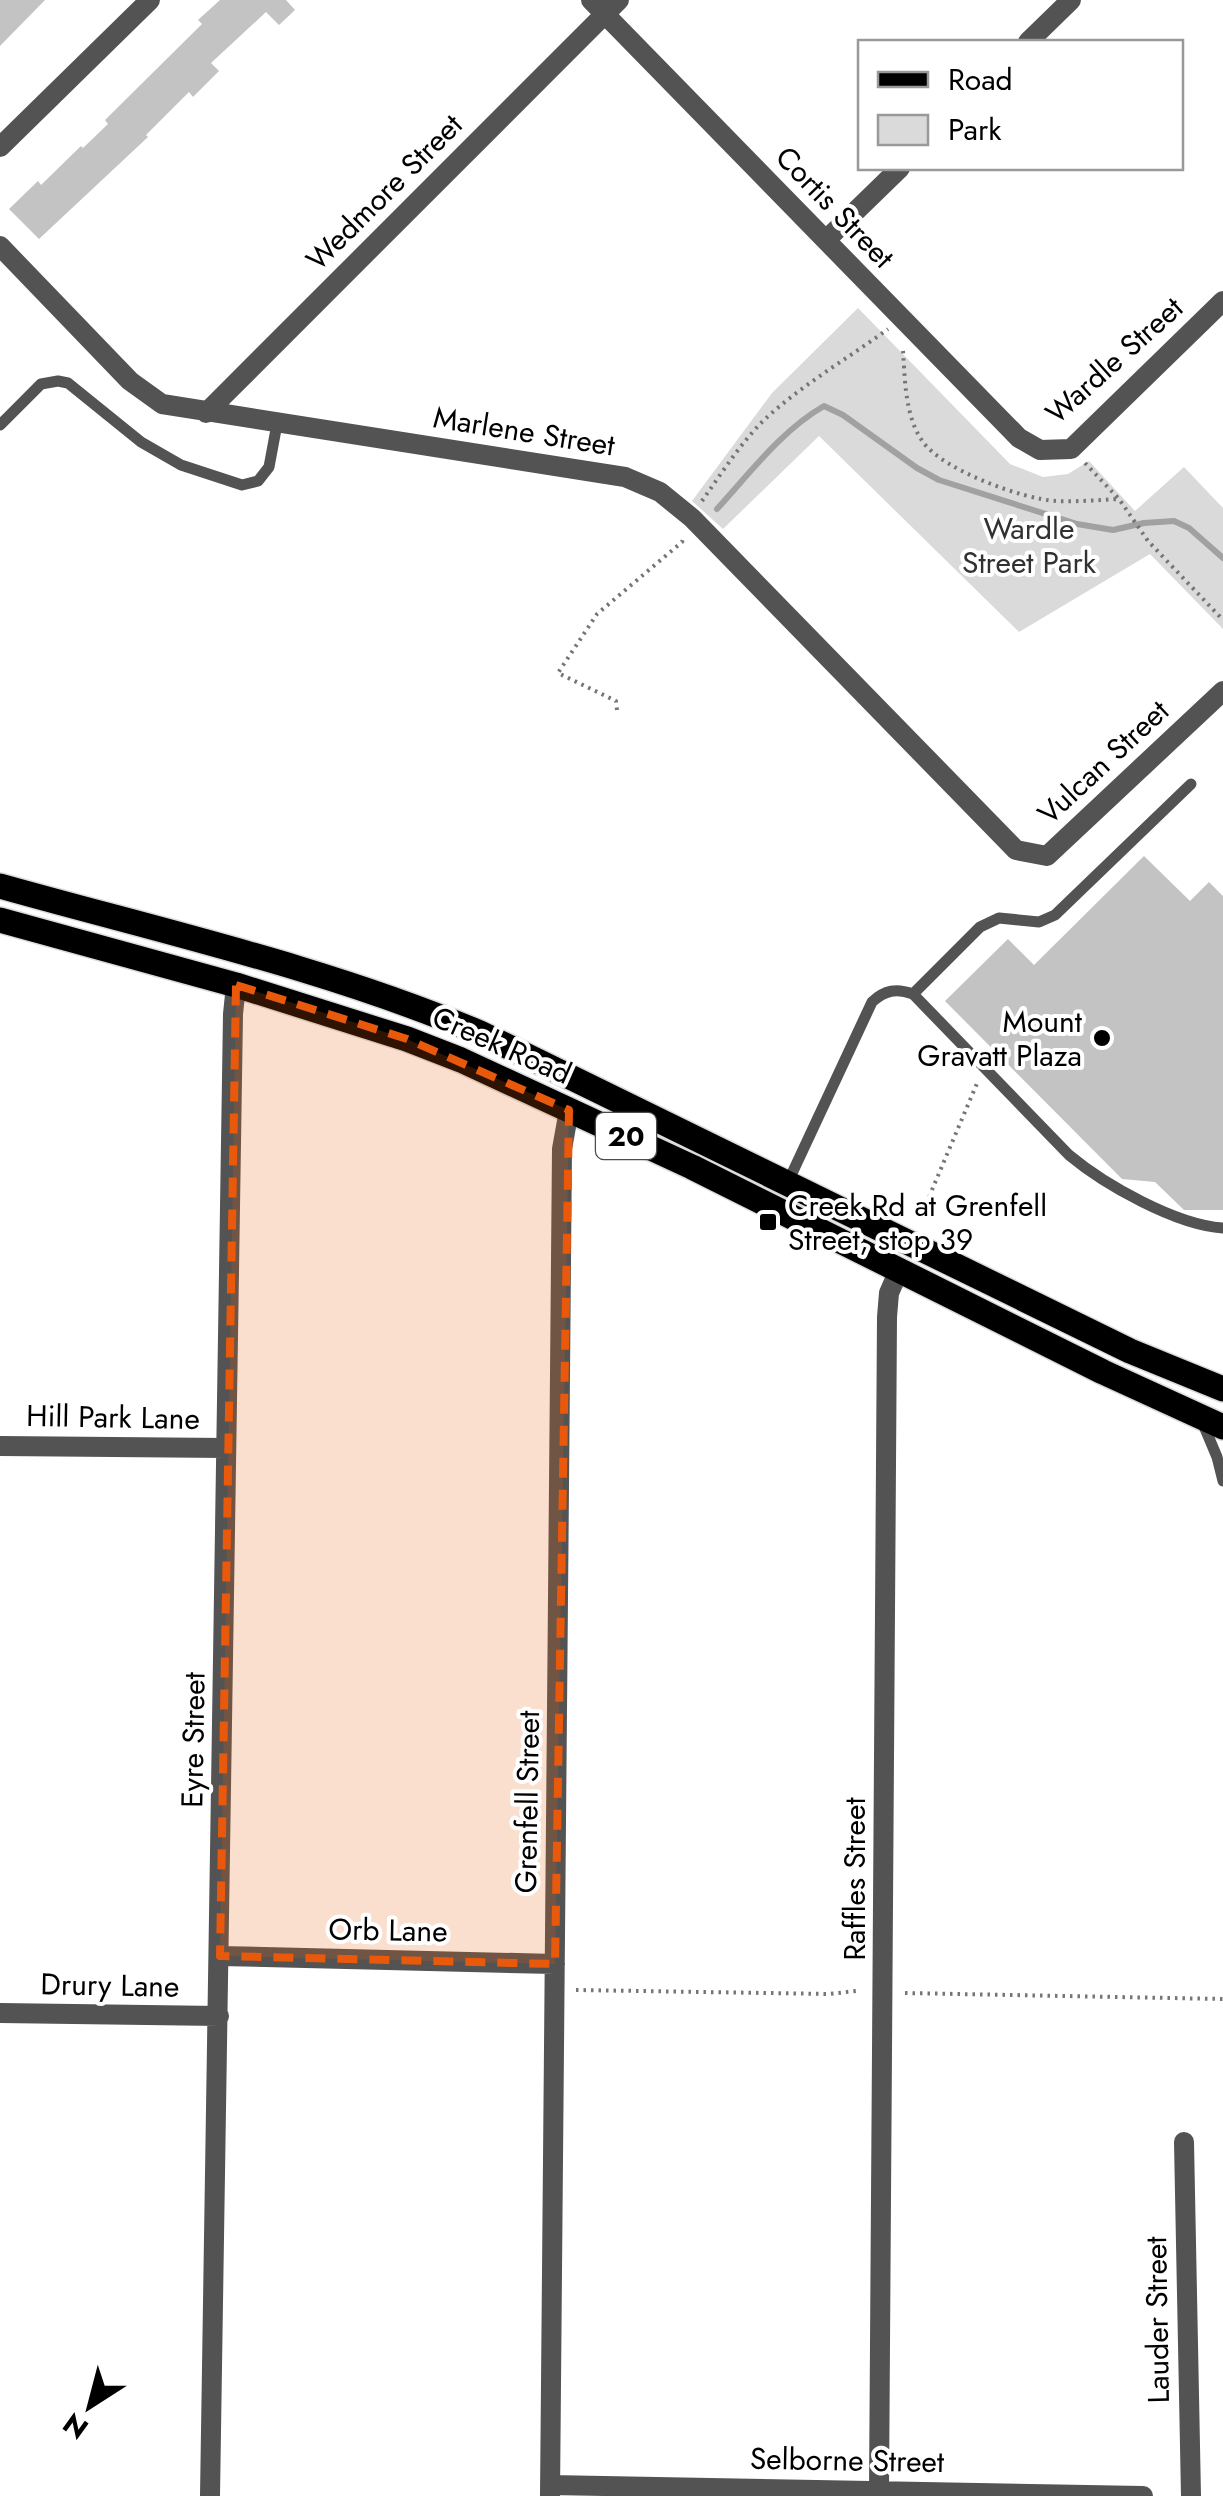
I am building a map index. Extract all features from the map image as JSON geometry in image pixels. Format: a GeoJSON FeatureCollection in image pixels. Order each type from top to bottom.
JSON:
{"type":"FeatureCollection","features":[{"type":"Feature","properties":{"kind":"main road","name":"Creek Road"},"geometry":{"type":"LineString","coordinates":[[0,886],[402,1001],[480,1033],[1130,1350],[1223,1389]]}},
{"type":"Feature","properties":{"kind":"main road","name":"Creek Road"},"geometry":{"type":"LineString","coordinates":[[0,920],[236,985],[461,1060],[692,1167],[1103,1372],[1212,1422]]}},
{"type":"Feature","properties":{"kind":"street"},"geometry":{"type":"LineString","coordinates":[[0,147],[150,0]]}},
{"type":"Feature","properties":{"kind":"street"},"geometry":{"type":"LineString","coordinates":[[1030,40],[1071,0]]}},
{"type":"Feature","properties":{"kind":"street","name":"Cortis Street"},"geometry":{"type":"LineString","coordinates":[[605,5],[902,319],[1019,438],[1040,450]]}},
{"type":"Feature","properties":{"kind":"street","name":"Wedmore Street"},"geometry":{"type":"LineString","coordinates":[[206,412],[605,5]]}},
{"type":"Feature","properties":{"kind":"street"},"geometry":{"type":"LineString","coordinates":[[826,240],[898,170]]}},
{"type":"Feature","properties":{"kind":"street","name":"Marlene Street"},"geometry":{"type":"LineString","coordinates":[[0,246],[130,382],[162,404],[626,477],[660,492],[692,518],[1016,850]]}},
{"type":"Feature","properties":{"kind":"street","name":"Wardle Street"},"geometry":{"type":"LineString","coordinates":[[1040,450],[1071,449],[1223,301]]}},
{"type":"Feature","properties":{"kind":"street","name":"Vulcan Street"},"geometry":{"type":"LineString","coordinates":[[1016,850],[1047,856],[1223,692]]}},
{"type":"Feature","properties":{"kind":"street","name":"Eyre Street"},"geometry":{"type":"LineString","coordinates":[[210,2496],[236,985]]}},
{"type":"Feature","properties":{"kind":"street","name":"Grenfell Street"},"geometry":{"type":"LineString","coordinates":[[550,2490],[562,1149],[569,1110]]}},
{"type":"Feature","properties":{"kind":"street","name":"Raffles Street"},"geometry":{"type":"LineString","coordinates":[[879,2490],[886,1317],[889,1292],[899,1270]]}},
{"type":"Feature","properties":{"kind":"street","name":"Hill Park Lane"},"geometry":{"type":"LineString","coordinates":[[0,1446],[226,1448]]}},
{"type":"Feature","properties":{"kind":"street","name":"Orb Lane"},"geometry":{"type":"LineString","coordinates":[[220,1956],[555,1964]]}},
{"type":"Feature","properties":{"kind":"street","name":"Drury Lane"},"geometry":{"type":"LineString","coordinates":[[0,2013],[219,2016]]}},
{"type":"Feature","properties":{"kind":"street","name":"Lauder Street"},"geometry":{"type":"LineString","coordinates":[[1184,2142],[1191,2496]]}},
{"type":"Feature","properties":{"kind":"street","name":"Selborne Street"},"geometry":{"type":"LineString","coordinates":[[550,2490],[879,2490],[1143,2496]]}},
{"type":"Feature","properties":{"kind":"lane"},"geometry":{"type":"LineString","coordinates":[[0,425],[41,384],[68,383],[154,450],[181,465],[242,485],[258,481],[268,468],[278,424]]}},
{"type":"Feature","properties":{"kind":"lane"},"geometry":{"type":"LineString","coordinates":[[913,994],[980,927],[999,918],[1039,922],[1055,915],[1191,784]]}},
{"type":"Feature","properties":{"kind":"lane"},"geometry":{"type":"LineString","coordinates":[[787,1182],[872,1002],[881,993],[902,990],[913,994],[1089,1172],[1182,1220],[1223,1228]]}},
{"type":"Feature","properties":{"kind":"lane"},"geometry":{"type":"LineString","coordinates":[[1212,1422],[1223,1481]]}},
{"type":"Feature","properties":{"kind":"path"},"geometry":{"type":"LineString","coordinates":[[902,319],[905,386],[921,440],[935,456],[964,473],[1053,501],[1118,499]]}},
{"type":"Feature","properties":{"kind":"path"},"geometry":{"type":"LineString","coordinates":[[616,710],[616,701],[558,673],[597,614],[682,542],[692,518],[722,472],[763,422],[902,319]]}},
{"type":"Feature","properties":{"kind":"path"},"geometry":{"type":"LineString","coordinates":[[1071,449],[1118,499],[1148,542],[1223,620]]}},
{"type":"Feature","properties":{"kind":"path"},"geometry":{"type":"LineString","coordinates":[[930,1196],[984,1067]]}},
{"type":"Feature","properties":{"kind":"path"},"geometry":{"type":"LineString","coordinates":[[554,1990],[810,1994],[856,1991]]}},
{"type":"Feature","properties":{"kind":"path"},"geometry":{"type":"LineString","coordinates":[[905,1993],[1223,1999]]}},
{"type":"Feature","properties":{"kind":"highlighted area"},"geometry":{"type":"Polygon","coordinates":[[[236,985],[407,1039],[569,1110],[555,1964],[220,1956],[236,985]]]}},
{"type":"Feature","properties":{"kind":"green space","name":"Wardle Street Park"},"geometry":{"type":"Polygon","coordinates":[[[858,308],[1010,464],[1043,477],[1068,474],[1089,461],[1135,511],[1184,467],[1223,508],[1223,629],[1150,554],[1019,632],[819,436],[723,529],[692,501],[772,393],[858,308]]]}},
{"type":"Feature","properties":{"kind":"building"},"geometry":{"type":"Polygon","coordinates":[[[0,0],[45,0],[0,46],[0,0]]]}},
{"type":"Feature","properties":{"kind":"building"},"geometry":{"type":"Polygon","coordinates":[[[220,0],[286,0],[295,10],[279,25],[266,12],[211,63],[219,71],[193,97],[189,92],[148,137],[39,239],[9,209],[108,124],[105,120],[202,24],[198,20],[220,0]]]}},
{"type":"Feature","properties":{"kind":"building","name":"Mount Gravatt Plaza"},"geometry":{"type":"Polygon","coordinates":[[[1144,856],[1190,901],[1209,882],[1223,896],[1223,1210],[1184,1210],[1155,1182],[1122,1179],[945,1001],[1008,939],[1034,965],[1144,856]]]}},
{"type":"Feature","properties":{"kind":"waterway"},"geometry":{"type":"LineString","coordinates":[[717,509],[780,440],[824,406],[939,480],[1077,524],[1113,530],[1174,521],[1189,528],[1223,558]]}},
{"type":"Feature","properties":{"kind":"place","name":"Mount Gravatt Plaza"},"geometry":{"type":"Point","coordinates":[1102,1038]}},
{"type":"Feature","properties":{"kind":"place","name":"Creek Rd at Grenfell Street, stop 39"},"geometry":{"type":"Point","coordinates":[768,1222]}}]}
